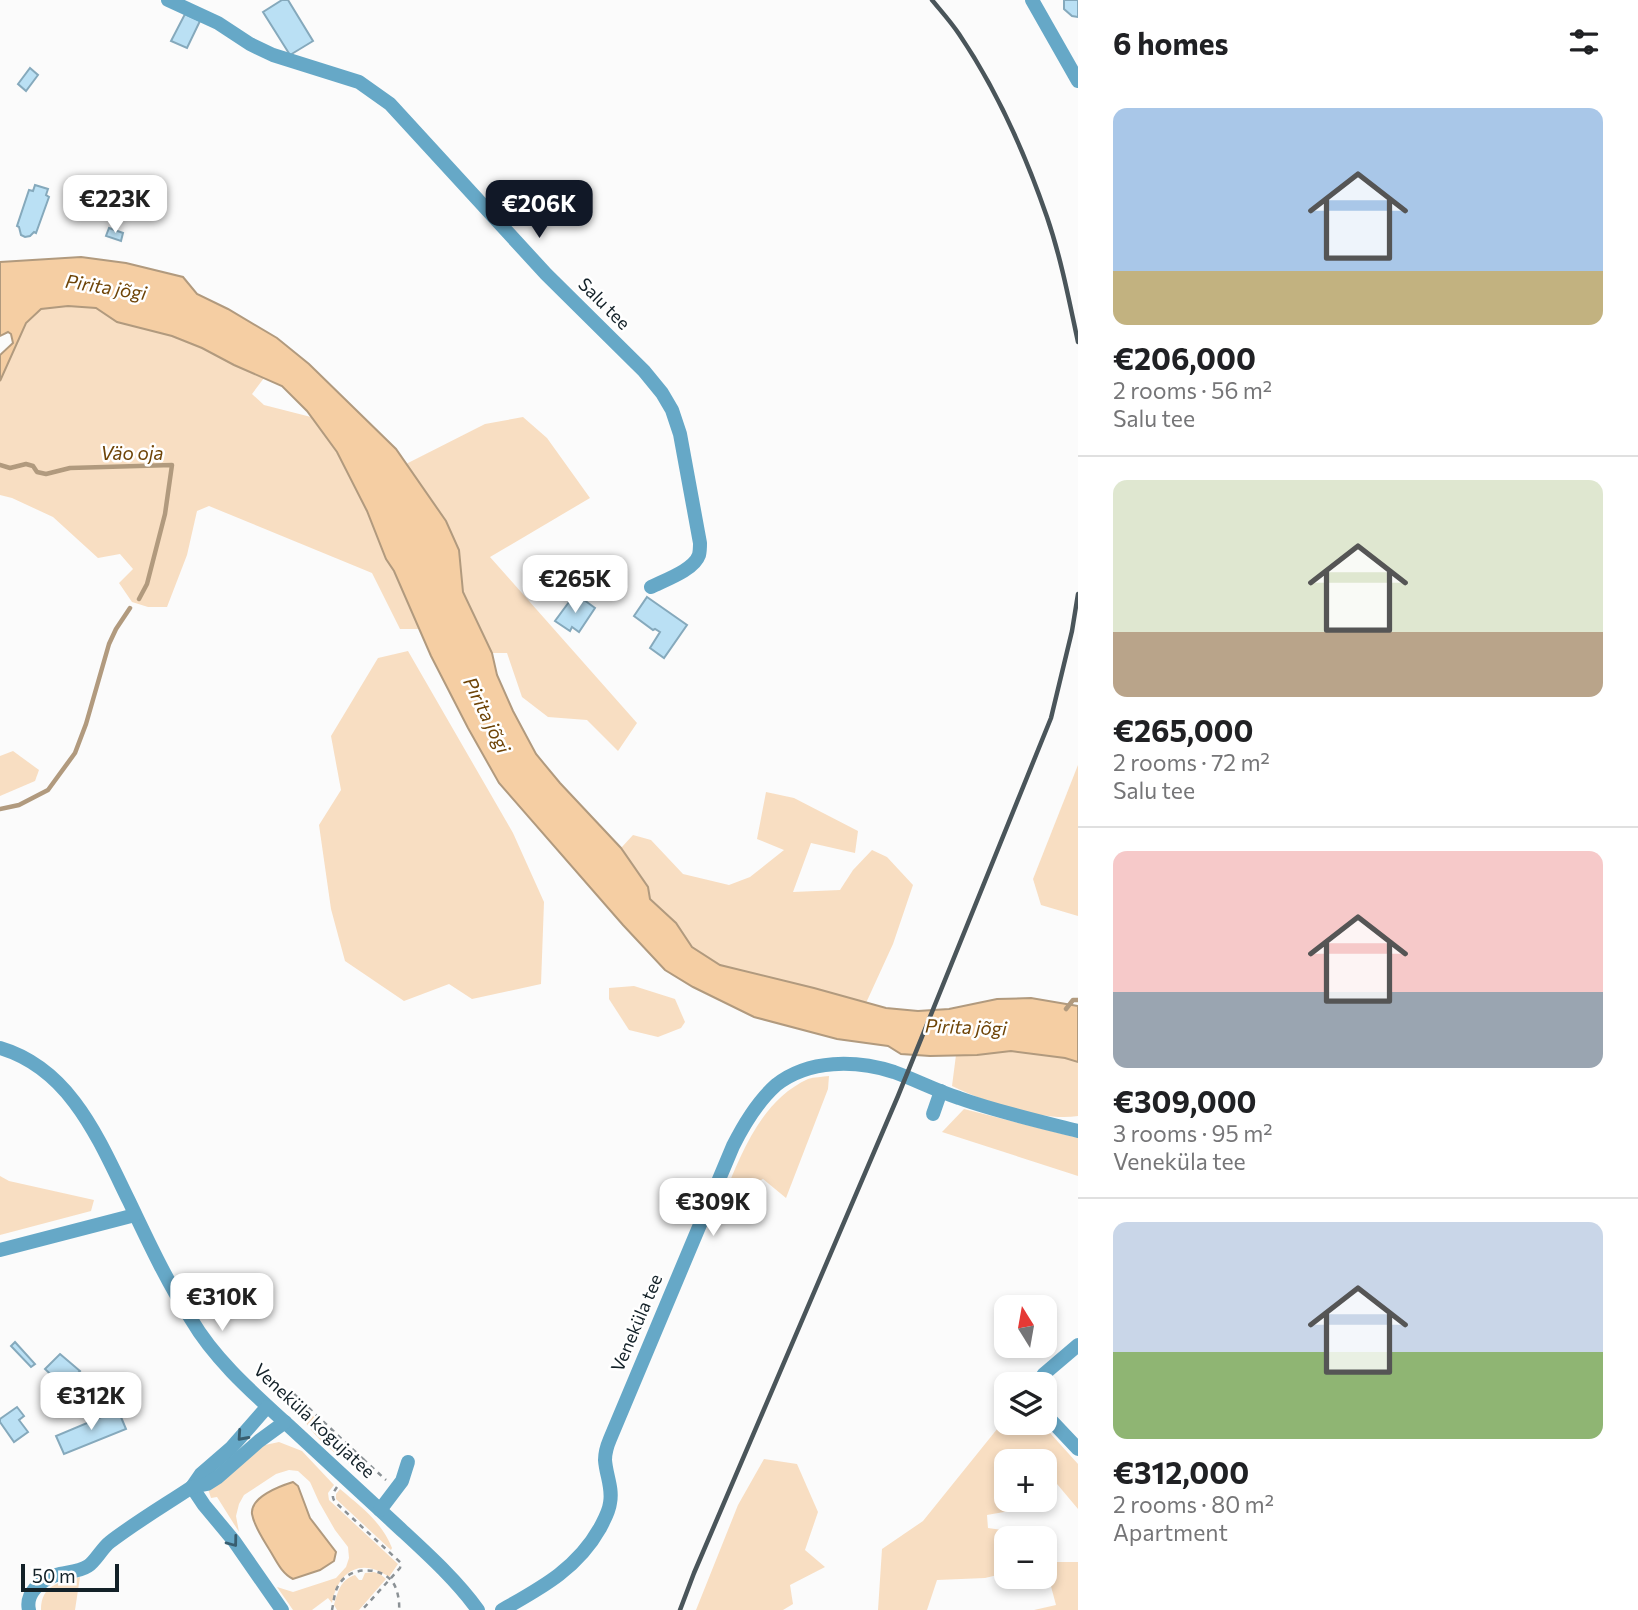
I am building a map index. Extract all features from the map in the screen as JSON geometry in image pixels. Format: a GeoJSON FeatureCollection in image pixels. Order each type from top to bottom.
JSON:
{"type":"FeatureCollection","features":[{"type":"Feature","properties":{"kind":"street","name":"Salu tee"},"geometry":{"type":"LineString","coordinates":[[168,0],[218,23],[273,55],[359,82],[374,91],[390,104],[546,274],[644,371],[672,410],[681,434],[701,543],[698,557],[691,565],[652,587]]}},
{"type":"Feature","properties":{"kind":"street"},"geometry":{"type":"LineString","coordinates":[[1032,0],[1078,81]]}},
{"type":"Feature","properties":{"kind":"street","name":"Veneküla kogujatee"},"geometry":{"type":"LineString","coordinates":[[0,1048],[14,1052],[47,1073],[79,1106],[98,1138],[158,1261],[192,1321],[217,1355],[267,1407],[449,1574],[478,1610]]}},
{"type":"Feature","properties":{"kind":"street","name":"Veneküla tee"},"geometry":{"type":"LineString","coordinates":[[502,1610],[564,1572],[583,1554],[607,1514],[611,1492],[605,1452],[610,1439],[733,1146],[746,1121],[776,1085],[810,1068],[857,1064],[880,1068],[1006,1113],[1078,1130]]}},
{"type":"Feature","properties":{"kind":"street"},"geometry":{"type":"LineString","coordinates":[[933,1114],[941,1091]]}},
{"type":"Feature","properties":{"kind":"street"},"geometry":{"type":"LineString","coordinates":[[0,1250],[135,1215]]}},
{"type":"Feature","properties":{"kind":"street"},"geometry":{"type":"LineString","coordinates":[[1046,1372],[1078,1345]]}},
{"type":"Feature","properties":{"kind":"street"},"geometry":{"type":"LineString","coordinates":[[27,1608],[34,1589],[40,1584],[58,1574],[89,1566],[107,1544],[192,1487],[201,1475],[244,1435],[267,1407]]}},
{"type":"Feature","properties":{"kind":"street"},"geometry":{"type":"LineString","coordinates":[[192,1487],[207,1484],[218,1477],[285,1422]]}},
{"type":"Feature","properties":{"kind":"street"},"geometry":{"type":"LineString","coordinates":[[1057,1426],[1078,1449]]}},
{"type":"Feature","properties":{"kind":"street"},"geometry":{"type":"LineString","coordinates":[[380,1510],[402,1481],[408,1462]]}},
{"type":"Feature","properties":{"kind":"street"},"geometry":{"type":"LineString","coordinates":[[192,1487],[282,1610]]}},
{"type":"Feature","properties":{"kind":"path"},"geometry":{"type":"LineString","coordinates":[[363,1459],[396,1489]]}},
{"type":"Feature","properties":{"kind":"path"},"geometry":{"type":"LineString","coordinates":[[332,1610],[341,1581],[349,1575],[367,1570],[385,1575],[394,1583],[399,1610]]}},
{"type":"Feature","properties":{"kind":"shaded area"},"geometry":{"type":"Polygon","coordinates":[[[68,306],[96,308],[117,322],[172,336],[202,348],[264,378],[252,394],[264,405],[311,417],[337,452],[367,511],[386,559],[420,629],[400,629],[372,573],[209,506],[197,511],[187,555],[167,607],[148,607],[132,602],[119,583],[133,569],[120,554],[98,558],[53,517],[0,495],[0,381],[26,323],[41,309],[68,306]]]}},
{"type":"Feature","properties":{"kind":"shaded area"},"geometry":{"type":"Polygon","coordinates":[[[523,417],[547,438],[590,498],[490,557],[637,723],[618,751],[587,720],[548,717],[522,697],[507,653],[492,653],[463,592],[446,521],[406,464],[485,424],[523,417]]]}},
{"type":"Feature","properties":{"kind":"shaded area"},"geometry":{"type":"Polygon","coordinates":[[[408,651],[513,833],[544,902],[541,984],[472,999],[449,984],[404,1001],[345,961],[331,909],[319,825],[341,790],[331,736],[378,658],[408,651]]]}},
{"type":"Feature","properties":{"kind":"shaded area"},"geometry":{"type":"Polygon","coordinates":[[[13,751],[39,770],[35,781],[0,796],[0,756],[13,751]]]}},
{"type":"Feature","properties":{"kind":"shaded area"},"geometry":{"type":"Polygon","coordinates":[[[1078,765],[1078,916],[1041,905],[1033,879],[1078,765]]]}},
{"type":"Feature","properties":{"kind":"shaded area"},"geometry":{"type":"Polygon","coordinates":[[[766,792],[794,798],[858,831],[855,853],[811,843],[793,892],[840,890],[853,870],[872,850],[887,857],[913,885],[893,944],[866,1003],[720,965],[692,947],[676,923],[650,899],[648,886],[621,848],[633,835],[651,840],[683,874],[729,885],[750,877],[784,850],[757,839],[766,792]]]}},
{"type":"Feature","properties":{"kind":"shaded area"},"geometry":{"type":"Polygon","coordinates":[[[634,986],[675,999],[685,1022],[681,1028],[658,1037],[629,1030],[609,999],[609,988],[634,986]]]}},
{"type":"Feature","properties":{"kind":"shaded area"},"geometry":{"type":"Polygon","coordinates":[[[1011,1051],[1078,1062],[1078,1116],[1031,1113],[997,1104],[952,1086],[956,1055],[1011,1051]]]}},
{"type":"Feature","properties":{"kind":"shaded area"},"geometry":{"type":"Polygon","coordinates":[[[829,1076],[828,1089],[786,1198],[763,1179],[722,1200],[754,1131],[777,1101],[808,1079],[829,1076]]]}},
{"type":"Feature","properties":{"kind":"shaded area"},"geometry":{"type":"Polygon","coordinates":[[[964,1109],[1078,1138],[1078,1176],[942,1132],[964,1109]]]}},
{"type":"Feature","properties":{"kind":"shaded area"},"geometry":{"type":"Polygon","coordinates":[[[0,1176],[9,1181],[94,1200],[91,1211],[0,1235],[0,1176]]]}},
{"type":"Feature","properties":{"kind":"shaded area"},"geometry":{"type":"Polygon","coordinates":[[[300,1404],[356,1456],[357,1462],[352,1466],[321,1440],[302,1418],[297,1408],[300,1404]]]}},
{"type":"Feature","properties":{"kind":"shaded area"},"geometry":{"type":"Polygon","coordinates":[[[994,1433],[994,1435],[1052,1435],[1078,1464],[1078,1509],[1057,1484],[1057,1449],[994,1449],[994,1512],[1004,1512],[987,1515],[988,1528],[994,1529],[994,1576],[937,1580],[927,1610],[878,1610],[882,1549],[923,1521],[994,1433]]]}},
{"type":"Feature","properties":{"kind":"shaded area"},"geometry":{"type":"Polygon","coordinates":[[[279,1442],[302,1451],[334,1485],[328,1493],[329,1500],[398,1564],[389,1577],[369,1568],[352,1570],[340,1583],[332,1603],[328,1598],[312,1610],[293,1610],[277,1587],[293,1592],[336,1578],[346,1567],[349,1558],[348,1547],[335,1530],[310,1482],[298,1471],[289,1470],[276,1474],[244,1495],[236,1516],[239,1532],[217,1497],[211,1498],[208,1489],[265,1445],[279,1442]]]}},
{"type":"Feature","properties":{"kind":"shaded area"},"geometry":{"type":"Polygon","coordinates":[[[764,1459],[797,1464],[818,1512],[805,1550],[825,1567],[790,1585],[793,1604],[783,1610],[696,1610],[738,1505],[764,1459]]]}},
{"type":"Feature","properties":{"kind":"shaded area"},"geometry":{"type":"Polygon","coordinates":[[[340,1489],[376,1522],[388,1539],[391,1550],[336,1499],[340,1489]]]}},
{"type":"Feature","properties":{"kind":"shaded area"},"geometry":{"type":"Polygon","coordinates":[[[1057,1562],[1078,1562],[1078,1610],[1034,1610],[1056,1605],[1052,1589],[1057,1589],[1057,1562]]]}},
{"type":"Feature","properties":{"kind":"shaded area"},"geometry":{"type":"Polygon","coordinates":[[[374,1572],[386,1579],[359,1610],[337,1610],[335,1600],[346,1580],[355,1575],[362,1580],[365,1573],[374,1572]]]}},
{"type":"Feature","properties":{"kind":"shaded area"},"geometry":{"type":"Polygon","coordinates":[[[80,1577],[75,1610],[41,1610],[44,1595],[48,1590],[58,1583],[80,1577]]]}},
{"type":"Feature","properties":{"kind":"water","name":"Pirita jõgi"},"geometry":{"type":"Polygon","coordinates":[[[81,257],[126,263],[183,277],[197,294],[277,338],[309,364],[396,449],[446,521],[459,550],[463,592],[492,653],[497,675],[513,711],[536,754],[621,848],[648,887],[650,899],[676,923],[692,947],[720,965],[886,1008],[918,1011],[949,1009],[997,999],[1031,998],[1078,1006],[1078,1062],[1011,1051],[977,1055],[901,1054],[888,1046],[837,1039],[754,1017],[665,970],[499,783],[431,656],[367,511],[337,452],[307,411],[282,386],[172,336],[117,322],[96,308],[68,306],[41,309],[26,323],[0,381],[0,355],[13,343],[8,332],[0,336],[0,262],[81,257]]]}},
{"type":"Feature","properties":{"kind":"water"},"geometry":{"type":"Polygon","coordinates":[[[293,1482],[298,1486],[310,1518],[336,1552],[334,1561],[320,1570],[293,1579],[277,1562],[259,1532],[252,1514],[261,1497],[293,1482]]]}},
{"type":"Feature","properties":{"kind":"building"},"geometry":{"type":"Polygon","coordinates":[[[282,0],[288,0],[313,41],[290,55],[263,12],[282,0]]]}},
{"type":"Feature","properties":{"kind":"building"},"geometry":{"type":"Polygon","coordinates":[[[1064,0],[1078,0],[1078,17],[1072,16],[1064,9],[1064,0]]]}},
{"type":"Feature","properties":{"kind":"building"},"geometry":{"type":"Polygon","coordinates":[[[185,14],[200,21],[187,48],[171,41],[185,14]]]}},
{"type":"Feature","properties":{"kind":"building"},"geometry":{"type":"Polygon","coordinates":[[[30,68],[38,75],[26,91],[18,84],[30,68]]]}},
{"type":"Feature","properties":{"kind":"building"},"geometry":{"type":"Polygon","coordinates":[[[35,185],[48,189],[46,195],[49,197],[36,233],[25,237],[17,226],[29,190],[33,191],[35,185]]]}},
{"type":"Feature","properties":{"kind":"building"},"geometry":{"type":"Polygon","coordinates":[[[109,228],[123,233],[121,241],[106,236],[109,228]]]}},
{"type":"Feature","properties":{"kind":"building"},"geometry":{"type":"Polygon","coordinates":[[[580,597],[595,608],[579,632],[572,627],[570,631],[555,621],[569,602],[574,605],[580,597]]]}},
{"type":"Feature","properties":{"kind":"building"},"geometry":{"type":"Polygon","coordinates":[[[647,597],[687,625],[664,658],[650,648],[660,632],[634,616],[647,597]]]}},
{"type":"Feature","properties":{"kind":"building"},"geometry":{"type":"Polygon","coordinates":[[[15,1342],[35,1364],[31,1367],[11,1346],[15,1342]]]}},
{"type":"Feature","properties":{"kind":"building"},"geometry":{"type":"Polygon","coordinates":[[[60,1354],[80,1371],[64,1387],[45,1369],[60,1354]]]}},
{"type":"Feature","properties":{"kind":"building"},"geometry":{"type":"Polygon","coordinates":[[[17,1407],[24,1416],[19,1420],[28,1432],[14,1442],[0,1419],[17,1407]]]}},
{"type":"Feature","properties":{"kind":"building"},"geometry":{"type":"Polygon","coordinates":[[[118,1410],[126,1429],[64,1454],[56,1436],[118,1410]]]}},
{"type":"Feature","properties":{"kind":"waterway","name":"Väo oja"},"geometry":{"type":"LineString","coordinates":[[0,465],[10,468],[26,464],[33,466],[37,472],[46,474],[70,468],[172,465],[165,514],[147,584],[139,599]]}},
{"type":"Feature","properties":{"kind":"waterway","name":"Väo oja"},"geometry":{"type":"LineString","coordinates":[[0,809],[19,805],[48,790],[75,753],[109,644],[130,608]]}},
{"type":"Feature","properties":{"kind":"waterway"},"geometry":{"type":"LineString","coordinates":[[1066,1009],[1073,1000],[1078,1000]]}},
{"type":"Feature","properties":{"kind":"railway"},"geometry":{"type":"LineString","coordinates":[[932,0],[973,55],[1020,146],[1052,232],[1078,342]]}},
{"type":"Feature","properties":{"kind":"railway"},"geometry":{"type":"LineString","coordinates":[[680,1610],[898,1096],[1051,718],[1078,594]]}}]}
